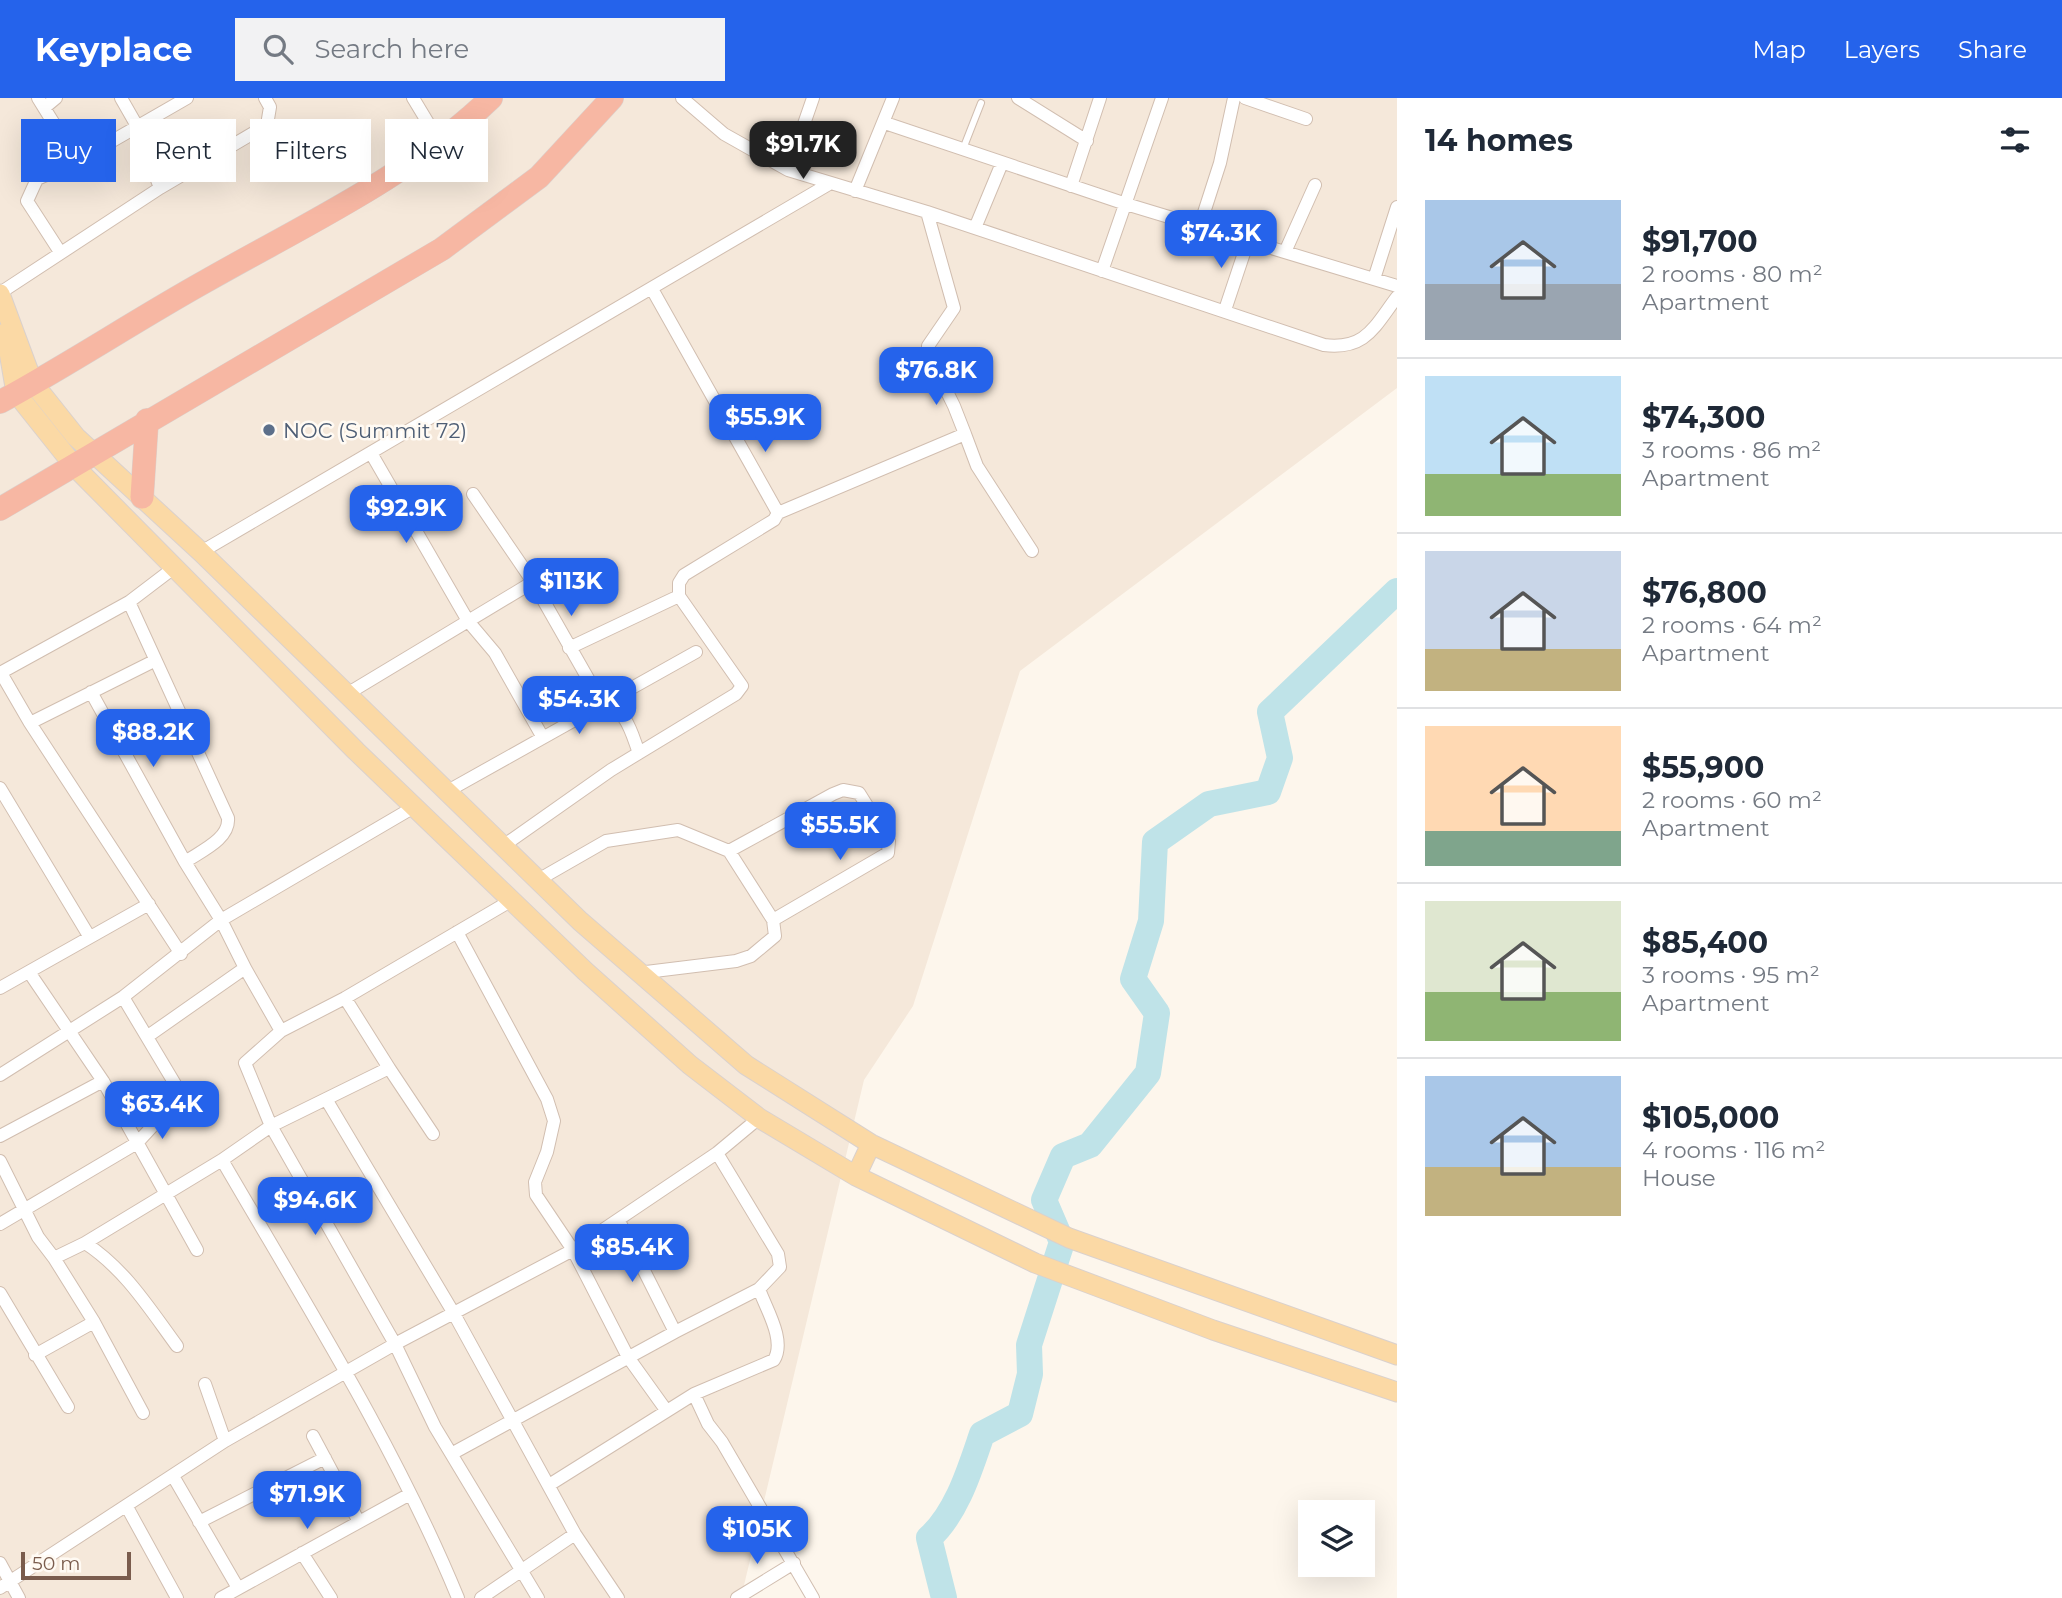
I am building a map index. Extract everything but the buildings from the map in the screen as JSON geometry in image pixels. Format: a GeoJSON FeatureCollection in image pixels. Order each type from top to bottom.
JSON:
{"type":"FeatureCollection","features":[{"type":"Feature","properties":{"kind":"highway"},"geometry":{"type":"LineString","coordinates":[[466,119],[491,98]]}},
{"type":"Feature","properties":{"kind":"highway"},"geometry":{"type":"LineString","coordinates":[[0,509],[147,420],[442,249],[539,177],[612,98]]}},
{"type":"Feature","properties":{"kind":"highway"},"geometry":{"type":"LineString","coordinates":[[16,393],[205,281],[348,203],[385,178]]}},
{"type":"Feature","properties":{"kind":"highway"},"geometry":{"type":"LineString","coordinates":[[142,497],[147,420]]}},
{"type":"Feature","properties":{"kind":"main road"},"geometry":{"type":"LineString","coordinates":[[0,293],[16,393]]}},
{"type":"Feature","properties":{"kind":"main road"},"geometry":{"type":"LineString","coordinates":[[0,334],[9,352],[16,393],[84,460],[175,567],[414,807],[512,900],[690,1065],[759,1118],[856,1177],[1062,1275],[1213,1330],[1397,1392]]}},
{"type":"Feature","properties":{"kind":"main road"},"geometry":{"type":"LineString","coordinates":[[84,460],[142,497],[538,880],[638,973],[746,1065],[871,1144],[1069,1238],[1397,1355]]}},
{"type":"Feature","properties":{"kind":"main road"},"geometry":{"type":"LineString","coordinates":[[445,836],[468,814]]}},
{"type":"Feature","properties":{"kind":"main road"},"geometry":{"type":"LineString","coordinates":[[856,1177],[871,1144]]}},
{"type":"Feature","properties":{"kind":"street"},"geometry":{"type":"LineString","coordinates":[[50,119],[41,103],[56,98]]}},
{"type":"Feature","properties":{"kind":"street"},"geometry":{"type":"LineString","coordinates":[[121,98],[133,119]]}},
{"type":"Feature","properties":{"kind":"street"},"geometry":{"type":"LineString","coordinates":[[150,119],[187,98]]}},
{"type":"Feature","properties":{"kind":"street"},"geometry":{"type":"LineString","coordinates":[[0,293],[160,188],[267,125],[270,107],[265,98]]}},
{"type":"Feature","properties":{"kind":"street"},"geometry":{"type":"LineString","coordinates":[[413,98],[426,119]]}},
{"type":"Feature","properties":{"kind":"street"},"geometry":{"type":"LineString","coordinates":[[682,98],[724,134],[788,170],[927,212],[1324,345],[1345,347],[1367,338],[1397,297]]}},
{"type":"Feature","properties":{"kind":"street"},"geometry":{"type":"LineString","coordinates":[[788,170],[813,98]]}},
{"type":"Feature","properties":{"kind":"street"},"geometry":{"type":"LineString","coordinates":[[855,191],[893,98]]}},
{"type":"Feature","properties":{"kind":"street"},"geometry":{"type":"LineString","coordinates":[[1018,98],[1087,141]]}},
{"type":"Feature","properties":{"kind":"street"},"geometry":{"type":"LineString","coordinates":[[1071,186],[1100,98]]}},
{"type":"Feature","properties":{"kind":"street"},"geometry":{"type":"LineString","coordinates":[[1102,271],[1162,98]]}},
{"type":"Feature","properties":{"kind":"street"},"geometry":{"type":"LineString","coordinates":[[1200,225],[1220,163],[1234,98]]}},
{"type":"Feature","properties":{"kind":"street"},"geometry":{"type":"LineString","coordinates":[[1245,98],[1306,119]]}},
{"type":"Feature","properties":{"kind":"street"},"geometry":{"type":"LineString","coordinates":[[885,123],[1126,204],[1397,286]]}},
{"type":"Feature","properties":{"kind":"street"},"geometry":{"type":"LineString","coordinates":[[975,228],[1002,163]]}},
{"type":"Feature","properties":{"kind":"street"},"geometry":{"type":"LineString","coordinates":[[36,182],[27,201],[60,252]]}},
{"type":"Feature","properties":{"kind":"street"},"geometry":{"type":"LineString","coordinates":[[158,182],[160,188]]}},
{"type":"Feature","properties":{"kind":"street"},"geometry":{"type":"LineString","coordinates":[[201,552],[829,184]]}},
{"type":"Feature","properties":{"kind":"street"},"geometry":{"type":"LineString","coordinates":[[1285,252],[1315,185]]}},
{"type":"Feature","properties":{"kind":"street"},"geometry":{"type":"LineString","coordinates":[[1374,279],[1397,207]]}},
{"type":"Feature","properties":{"kind":"street"},"geometry":{"type":"LineString","coordinates":[[927,212],[954,309],[931,342],[928,353],[954,405],[977,466],[1032,551]]}},
{"type":"Feature","properties":{"kind":"street"},"geometry":{"type":"LineString","coordinates":[[1225,310],[1248,241]]}},
{"type":"Feature","properties":{"kind":"street"},"geometry":{"type":"LineString","coordinates":[[652,289],[778,513]]}},
{"type":"Feature","properties":{"kind":"street"},"geometry":{"type":"LineString","coordinates":[[503,846],[639,752],[741,691],[742,686],[679,596],[679,583],[684,575],[774,520],[778,513],[965,434]]}},
{"type":"Feature","properties":{"kind":"street"},"geometry":{"type":"LineString","coordinates":[[371,453],[468,621],[495,653],[542,736]]}},
{"type":"Feature","properties":{"kind":"street"},"geometry":{"type":"LineString","coordinates":[[473,494],[533,582],[603,705]]}},
{"type":"Feature","properties":{"kind":"street"},"geometry":{"type":"LineString","coordinates":[[175,567],[129,602],[0,673],[181,954]]}},
{"type":"Feature","properties":{"kind":"street"},"geometry":{"type":"LineString","coordinates":[[347,694],[533,582]]}},
{"type":"Feature","properties":{"kind":"street"},"geometry":{"type":"LineString","coordinates":[[569,648],[679,596]]}},
{"type":"Feature","properties":{"kind":"street"},"geometry":{"type":"LineString","coordinates":[[129,602],[228,818],[229,827],[224,834],[185,862]]}},
{"type":"Feature","properties":{"kind":"street"},"geometry":{"type":"LineString","coordinates":[[446,792],[696,652]]}},
{"type":"Feature","properties":{"kind":"street"},"geometry":{"type":"LineString","coordinates":[[30,723],[154,661]]}},
{"type":"Feature","properties":{"kind":"street"},"geometry":{"type":"LineString","coordinates":[[91,691],[281,1031]]}},
{"type":"Feature","properties":{"kind":"street"},"geometry":{"type":"LineString","coordinates":[[603,705],[616,707],[625,717],[639,752]]}},
{"type":"Feature","properties":{"kind":"street"},"geometry":{"type":"LineString","coordinates":[[0,788],[89,936]]}},
{"type":"Feature","properties":{"kind":"street"},"geometry":{"type":"LineString","coordinates":[[729,851],[833,794],[844,790],[859,793],[888,841],[888,853],[773,920]]}},
{"type":"Feature","properties":{"kind":"street"},"geometry":{"type":"LineString","coordinates":[[0,1075],[123,997],[221,920],[414,807]]}},
{"type":"Feature","properties":{"kind":"street"},"geometry":{"type":"LineString","coordinates":[[538,880],[606,841],[662,832],[678,830],[729,851],[773,920],[775,936],[751,956],[638,973]]}},
{"type":"Feature","properties":{"kind":"street"},"geometry":{"type":"LineString","coordinates":[[512,900],[345,998],[281,1031],[245,1063],[271,1126],[395,1344],[435,1427],[538,1598]]}},
{"type":"Feature","properties":{"kind":"street"},"geometry":{"type":"LineString","coordinates":[[0,988],[149,904]]}},
{"type":"Feature","properties":{"kind":"street"},"geometry":{"type":"LineString","coordinates":[[457,932],[547,1099],[554,1121],[547,1153],[536,1182],[536,1195],[573,1250],[628,1357],[666,1410]]}},
{"type":"Feature","properties":{"kind":"street"},"geometry":{"type":"LineString","coordinates":[[148,1036],[245,968]]}},
{"type":"Feature","properties":{"kind":"street"},"geometry":{"type":"LineString","coordinates":[[29,972],[103,1081],[197,1250]]}},
{"type":"Feature","properties":{"kind":"street"},"geometry":{"type":"LineString","coordinates":[[0,1224],[25,1212],[137,1143],[160,1118],[179,1106],[181,1100],[148,1036],[123,997]]}},
{"type":"Feature","properties":{"kind":"street"},"geometry":{"type":"LineString","coordinates":[[345,998],[433,1134]]}},
{"type":"Feature","properties":{"kind":"street"},"geometry":{"type":"LineString","coordinates":[[54,1258],[85,1243],[222,1160],[271,1126],[388,1068]]}},
{"type":"Feature","properties":{"kind":"street"},"geometry":{"type":"LineString","coordinates":[[0,1136],[103,1081]]}},
{"type":"Feature","properties":{"kind":"street"},"geometry":{"type":"LineString","coordinates":[[326,1099],[453,1312],[575,1534],[618,1598]]}},
{"type":"Feature","properties":{"kind":"street"},"geometry":{"type":"LineString","coordinates":[[5,1585],[225,1441],[453,1312],[573,1250],[717,1153],[759,1118]]}},
{"type":"Feature","properties":{"kind":"street"},"geometry":{"type":"LineString","coordinates":[[453,1453],[759,1289],[780,1267],[780,1260],[717,1153]]}},
{"type":"Feature","properties":{"kind":"street"},"geometry":{"type":"LineString","coordinates":[[222,1160],[345,1372],[410,1494],[458,1598]]}},
{"type":"Feature","properties":{"kind":"street"},"geometry":{"type":"LineString","coordinates":[[0,1161],[38,1237],[94,1322],[144,1413]]}},
{"type":"Feature","properties":{"kind":"street"},"geometry":{"type":"LineString","coordinates":[[619,1221],[675,1332]]}},
{"type":"Feature","properties":{"kind":"street"},"geometry":{"type":"LineString","coordinates":[[85,1243],[119,1268],[177,1346]]}},
{"type":"Feature","properties":{"kind":"street"},"geometry":{"type":"LineString","coordinates":[[549,1485],[694,1394],[774,1360],[778,1353],[777,1339],[759,1289]]}},
{"type":"Feature","properties":{"kind":"street"},"geometry":{"type":"LineString","coordinates":[[0,1293],[68,1407]]}},
{"type":"Feature","properties":{"kind":"street"},"geometry":{"type":"LineString","coordinates":[[35,1355],[94,1322]]}},
{"type":"Feature","properties":{"kind":"street"},"geometry":{"type":"LineString","coordinates":[[205,1384],[225,1441]]}},
{"type":"Feature","properties":{"kind":"street"},"geometry":{"type":"LineString","coordinates":[[694,1394],[708,1424],[722,1442],[814,1598]]}},
{"type":"Feature","properties":{"kind":"street"},"geometry":{"type":"LineString","coordinates":[[313,1436],[359,1522]]}},
{"type":"Feature","properties":{"kind":"street"},"geometry":{"type":"LineString","coordinates":[[199,1522],[325,1458]]}},
{"type":"Feature","properties":{"kind":"street"},"geometry":{"type":"LineString","coordinates":[[173,1476],[237,1588]]}},
{"type":"Feature","properties":{"kind":"street"},"geometry":{"type":"LineString","coordinates":[[222,1598],[410,1494]]}},
{"type":"Feature","properties":{"kind":"street"},"geometry":{"type":"LineString","coordinates":[[127,1507],[177,1598]]}},
{"type":"Feature","properties":{"kind":"street"},"geometry":{"type":"LineString","coordinates":[[481,1598],[575,1534]]}},
{"type":"Feature","properties":{"kind":"street"},"geometry":{"type":"LineString","coordinates":[[302,1553],[331,1598]]}},
{"type":"Feature","properties":{"kind":"street"},"geometry":{"type":"LineString","coordinates":[[0,1563],[5,1585],[19,1598]]}},
{"type":"Feature","properties":{"kind":"street"},"geometry":{"type":"LineString","coordinates":[[737,1598],[794,1563]]}},
{"type":"Feature","properties":{"kind":"lane"},"geometry":{"type":"LineString","coordinates":[[963,149],[981,103]]}},
{"type":"Feature","properties":{"kind":"shaded area"},"geometry":{"type":"Polygon","coordinates":[[[0,98],[1397,98],[1397,388],[1020,671],[913,1006],[864,1080],[741,1598],[0,1598],[0,98]]]}},
{"type":"Feature","properties":{"kind":"waterway"},"geometry":{"type":"LineString","coordinates":[[944,1598],[929,1538],[955,1503],[982,1434],[1020,1414],[1030,1374],[1029,1345],[1062,1242],[1044,1200],[1063,1156],[1090,1145],[1148,1073],[1157,1013],[1133,979],[1151,921],[1155,842],[1209,804],[1268,792],[1280,758],[1270,712],[1397,591]]}},
{"type":"Feature","properties":{"kind":"place","name":"NOC (Summit 72)"},"geometry":{"type":"Point","coordinates":[269,430]}}]}
